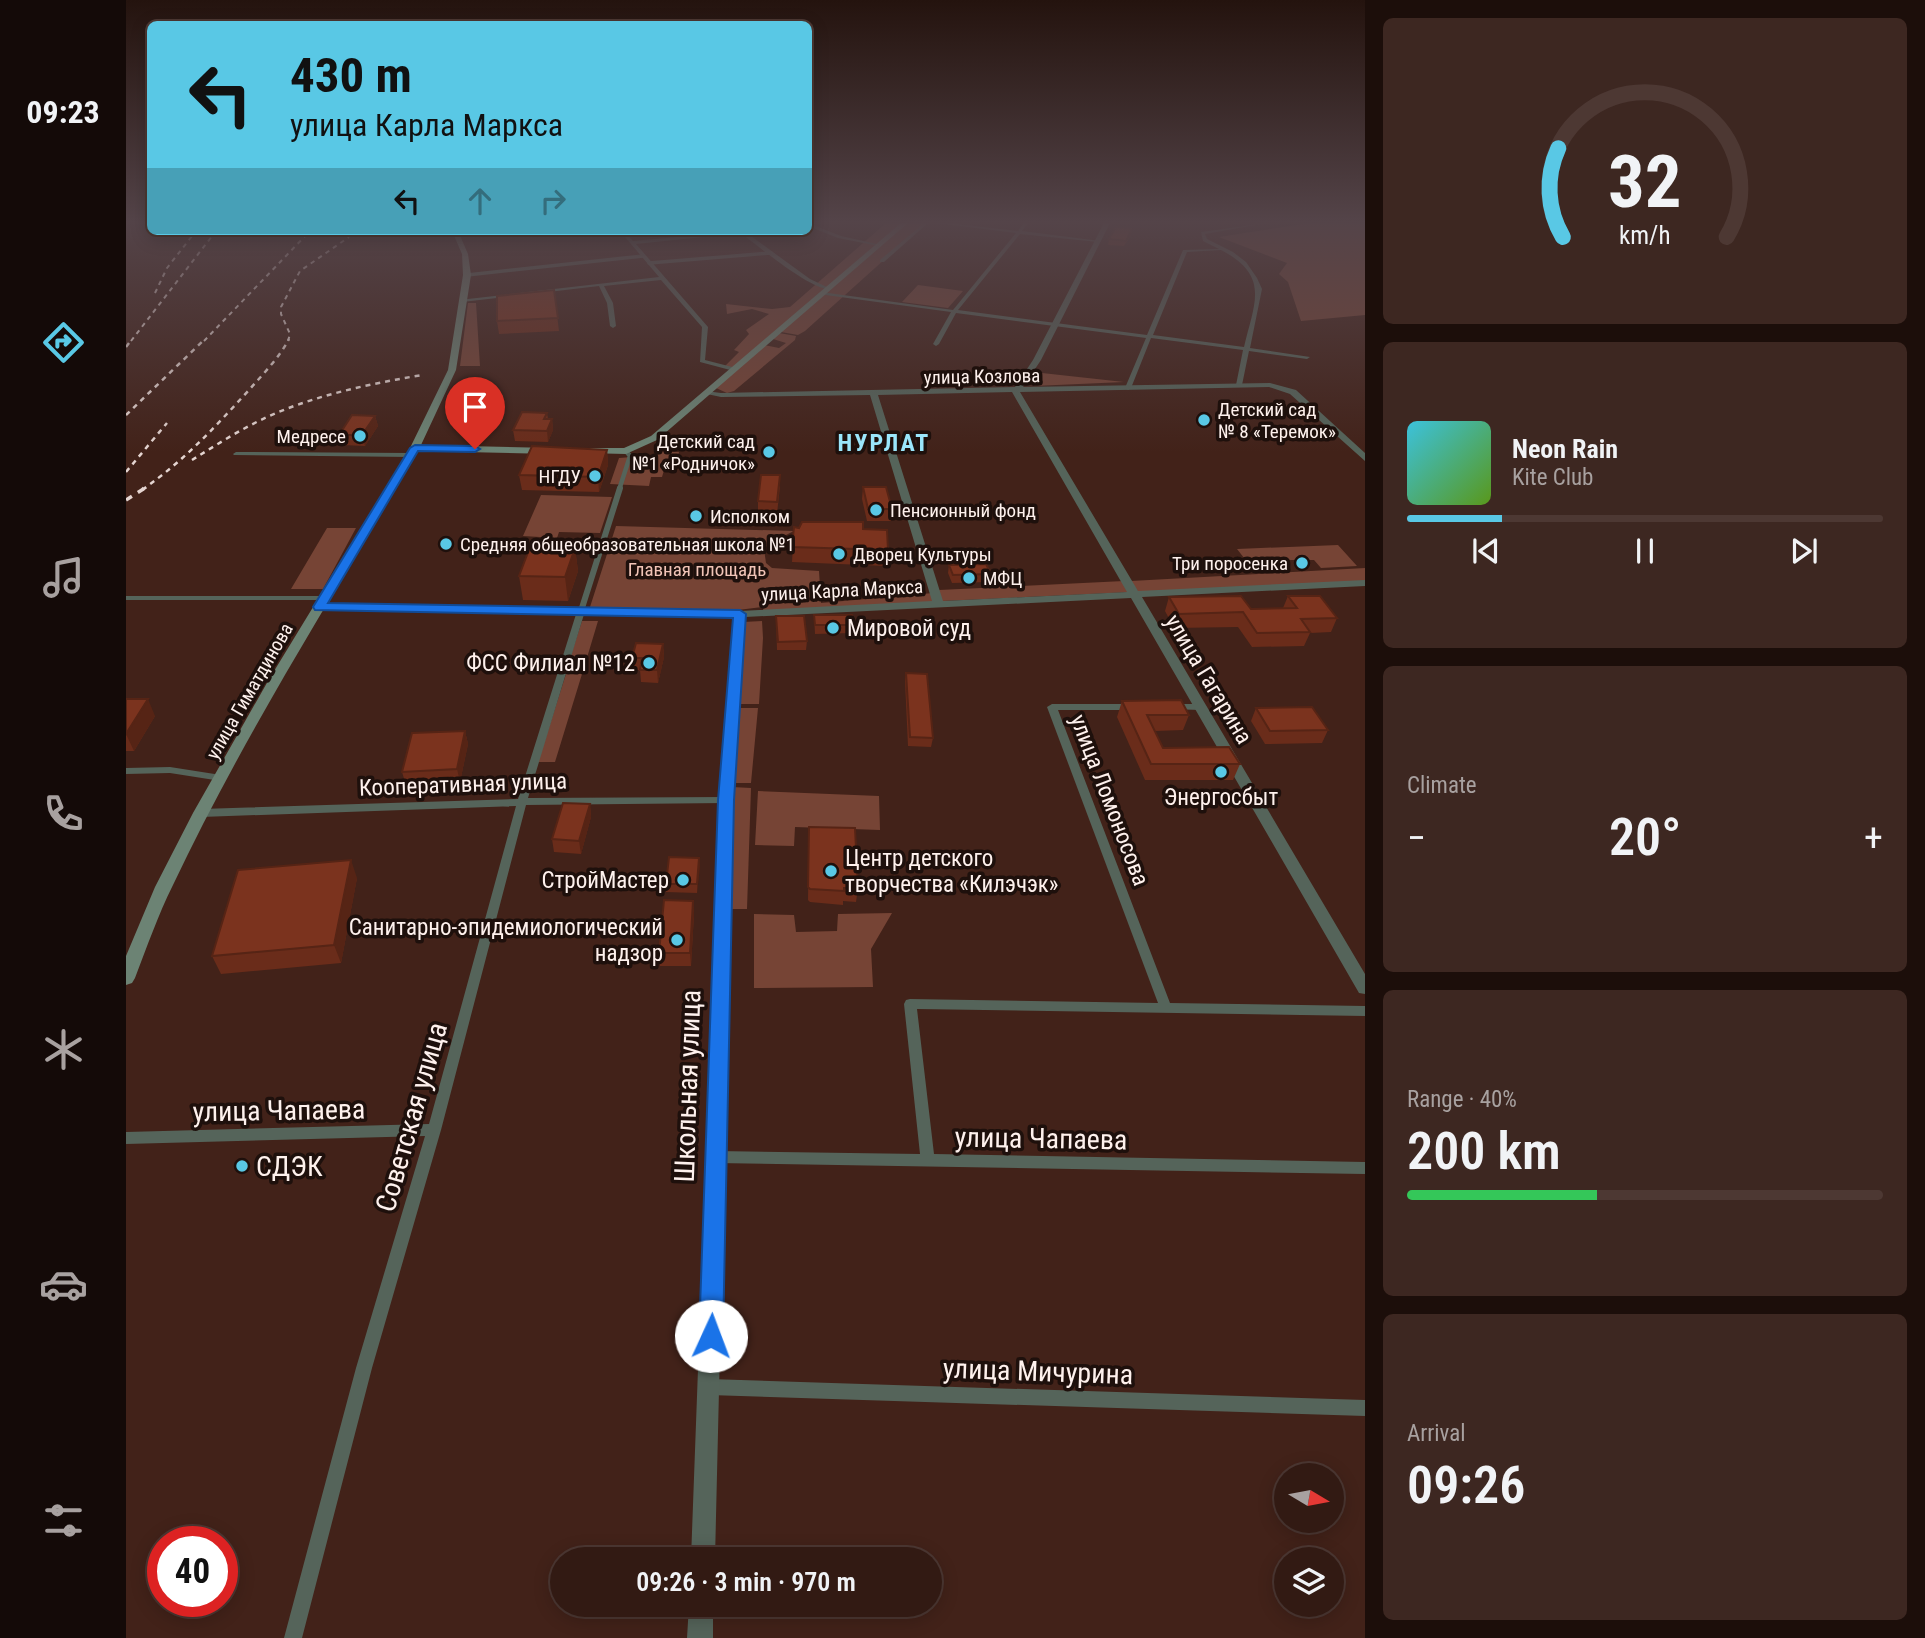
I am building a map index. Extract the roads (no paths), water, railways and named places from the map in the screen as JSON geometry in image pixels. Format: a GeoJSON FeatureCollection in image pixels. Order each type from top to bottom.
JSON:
{"type":"FeatureCollection","features":[{"type":"Feature","properties":{"kind":"main road"},"geometry":{"type":"LineString","coordinates":[[573,451],[631,449],[654,438],[816,299]]}},
{"type":"Feature","properties":{"kind":"main road","name":"улица Гиматдинова"},"geometry":{"type":"LineString","coordinates":[[126,978],[163,887],[201,813],[322,602],[413,451],[452,370],[462,300]]}},
{"type":"Feature","properties":{"kind":"main road"},"geometry":{"type":"LineString","coordinates":[[413,451],[559,451]]}},
{"type":"Feature","properties":{"kind":"street"},"geometry":{"type":"LineString","coordinates":[[462,300],[467,299]]}},
{"type":"Feature","properties":{"kind":"street"},"geometry":{"type":"LineString","coordinates":[[608,299],[613,326]]}},
{"type":"Feature","properties":{"kind":"street"},"geometry":{"type":"LineString","coordinates":[[681,299],[705,327],[702,361],[734,369]]}},
{"type":"Feature","properties":{"kind":"street"},"geometry":{"type":"LineString","coordinates":[[873,299],[1307,357]]}},
{"type":"Feature","properties":{"kind":"street"},"geometry":{"type":"LineString","coordinates":[[936,344],[964,299]]}},
{"type":"Feature","properties":{"kind":"street"},"geometry":{"type":"LineString","coordinates":[[1016,392],[1038,360],[1068,299]]}},
{"type":"Feature","properties":{"kind":"street"},"geometry":{"type":"LineString","coordinates":[[1128,388],[1166,299]]}},
{"type":"Feature","properties":{"kind":"street"},"geometry":{"type":"LineString","coordinates":[[1239,385],[1257,299]]}},
{"type":"Feature","properties":{"kind":"street","name":"улица Козлова"},"geometry":{"type":"LineString","coordinates":[[706,393],[874,394],[1258,384],[1281,386],[1293,392],[1365,458]]}},
{"type":"Feature","properties":{"kind":"street","name":"улица Гагарина"},"geometry":{"type":"LineString","coordinates":[[1016,392],[1365,988]]}},
{"type":"Feature","properties":{"kind":"street"},"geometry":{"type":"LineString","coordinates":[[874,394],[938,602]]}},
{"type":"Feature","properties":{"kind":"street"},"geometry":{"type":"LineString","coordinates":[[581,611],[631,449]]}},
{"type":"Feature","properties":{"kind":"street"},"geometry":{"type":"LineString","coordinates":[[236,454],[413,451]]}},
{"type":"Feature","properties":{"kind":"street","name":"улица Карла Маркса"},"geometry":{"type":"LineString","coordinates":[[322,602],[740,614],[938,602],[1365,583]]}},
{"type":"Feature","properties":{"kind":"street"},"geometry":{"type":"LineString","coordinates":[[126,598],[322,602]]}},
{"type":"Feature","properties":{"kind":"street","name":"Советская улица"},"geometry":{"type":"LineString","coordinates":[[293,1638],[364,1368],[434,1130],[522,802],[581,611]]}},
{"type":"Feature","properties":{"kind":"street","name":"Школьная улица"},"geometry":{"type":"LineString","coordinates":[[703,1547],[726,800],[740,614]]}},
{"type":"Feature","properties":{"kind":"street","name":"улица Ломоносова"},"geometry":{"type":"LineString","coordinates":[[1144,707],[1052,707],[1166,1008]]}},
{"type":"Feature","properties":{"kind":"street"},"geometry":{"type":"LineString","coordinates":[[1157,707],[1201,707]]}},
{"type":"Feature","properties":{"kind":"street"},"geometry":{"type":"LineString","coordinates":[[126,771],[170,770],[221,778]]}},
{"type":"Feature","properties":{"kind":"street","name":"Кооперативная улица"},"geometry":{"type":"LineString","coordinates":[[201,813],[522,802],[726,800]]}},
{"type":"Feature","properties":{"kind":"street"},"geometry":{"type":"LineString","coordinates":[[928,1161],[910,1004],[1365,1011]]}},
{"type":"Feature","properties":{"kind":"street","name":"улица Чапаева"},"geometry":{"type":"LineString","coordinates":[[126,1138],[434,1130]]}},
{"type":"Feature","properties":{"kind":"street","name":"улица Чапаева"},"geometry":{"type":"LineString","coordinates":[[716,1157],[1365,1168]]}},
{"type":"Feature","properties":{"kind":"street","name":"улица Мичурина"},"geometry":{"type":"LineString","coordinates":[[709,1387],[1365,1408]]}},
{"type":"Feature","properties":{"kind":"street"},"geometry":{"type":"LineString","coordinates":[[700,1638],[701,1617]]}},
{"type":"Feature","properties":{"kind":"railway"},"geometry":{"type":"LineString","coordinates":[[131,341],[163,299]]}},
{"type":"Feature","properties":{"kind":"railway"},"geometry":{"type":"LineString","coordinates":[[204,341],[244,299]]}},
{"type":"Feature","properties":{"kind":"railway"},"geometry":{"type":"LineString","coordinates":[[285,299],[281,314],[290,334],[288,340]]}},
{"type":"Feature","properties":{"kind":"railway"},"geometry":{"type":"LineString","coordinates":[[126,347],[132,339]]}},
{"type":"Feature","properties":{"kind":"railway"},"geometry":{"type":"LineString","coordinates":[[126,415],[205,339]]}},
{"type":"Feature","properties":{"kind":"railway"},"geometry":{"type":"LineString","coordinates":[[143,489],[211,431],[270,366],[288,340]]}},
{"type":"Feature","properties":{"kind":"railway"},"geometry":{"type":"LineString","coordinates":[[192,460],[267,417],[304,402],[422,375]]}},
{"type":"Feature","properties":{"kind":"railway"},"geometry":{"type":"LineString","coordinates":[[126,472],[167,423]]}},
{"type":"Feature","properties":{"kind":"railway"},"geometry":{"type":"LineString","coordinates":[[142,490],[150,485]]}},
{"type":"Feature","properties":{"kind":"railway"},"geometry":{"type":"LineString","coordinates":[[126,500],[142,490]]}},
{"type":"Feature","properties":{"kind":"place","name":"Детский сад № 8 «Теремок»"},"geometry":{"type":"Point","coordinates":[1204,420]}},
{"type":"Feature","properties":{"kind":"place","name":"Медресе"},"geometry":{"type":"Point","coordinates":[360,436]}},
{"type":"Feature","properties":{"kind":"place","name":"Детский сад №1 «Родничок»"},"geometry":{"type":"Point","coordinates":[769,452]}},
{"type":"Feature","properties":{"kind":"place","name":"НГДУ"},"geometry":{"type":"Point","coordinates":[595,476]}},
{"type":"Feature","properties":{"kind":"place","name":"Пенсионный фонд"},"geometry":{"type":"Point","coordinates":[876,510]}},
{"type":"Feature","properties":{"kind":"place","name":"Исполком"},"geometry":{"type":"Point","coordinates":[696,516]}},
{"type":"Feature","properties":{"kind":"place","name":"Средняя общеобразовательная школа №1"},"geometry":{"type":"Point","coordinates":[446,544]}},
{"type":"Feature","properties":{"kind":"place","name":"Дворец Культуры"},"geometry":{"type":"Point","coordinates":[839,554]}},
{"type":"Feature","properties":{"kind":"place","name":"Три поросенка"},"geometry":{"type":"Point","coordinates":[1302,563]}},
{"type":"Feature","properties":{"kind":"place","name":"МФЦ"},"geometry":{"type":"Point","coordinates":[969,578]}},
{"type":"Feature","properties":{"kind":"place","name":"Мировой суд"},"geometry":{"type":"Point","coordinates":[833,628]}},
{"type":"Feature","properties":{"kind":"place","name":"ФСС Филиал №12"},"geometry":{"type":"Point","coordinates":[649,663]}},
{"type":"Feature","properties":{"kind":"place","name":"Энергосбыт"},"geometry":{"type":"Point","coordinates":[1221,772]}},
{"type":"Feature","properties":{"kind":"place","name":"Центр детского творчества «Килэчэк»"},"geometry":{"type":"Point","coordinates":[831,871]}},
{"type":"Feature","properties":{"kind":"place","name":"СтройМастер"},"geometry":{"type":"Point","coordinates":[683,880]}},
{"type":"Feature","properties":{"kind":"place","name":"Санитарно-эпидемиологический надзор"},"geometry":{"type":"Point","coordinates":[677,940]}},
{"type":"Feature","properties":{"kind":"place","name":"СДЭК"},"geometry":{"type":"Point","coordinates":[242,1166]}},
{"type":"Feature","properties":{"kind":"district","name":"НУРЛАТ"},"geometry":{"type":"Point","coordinates":[884,443]}},
{"type":"Feature","properties":{"kind":"park label","name":"Главная площадь"},"geometry":{"type":"Point","coordinates":[697,569]}}]}
